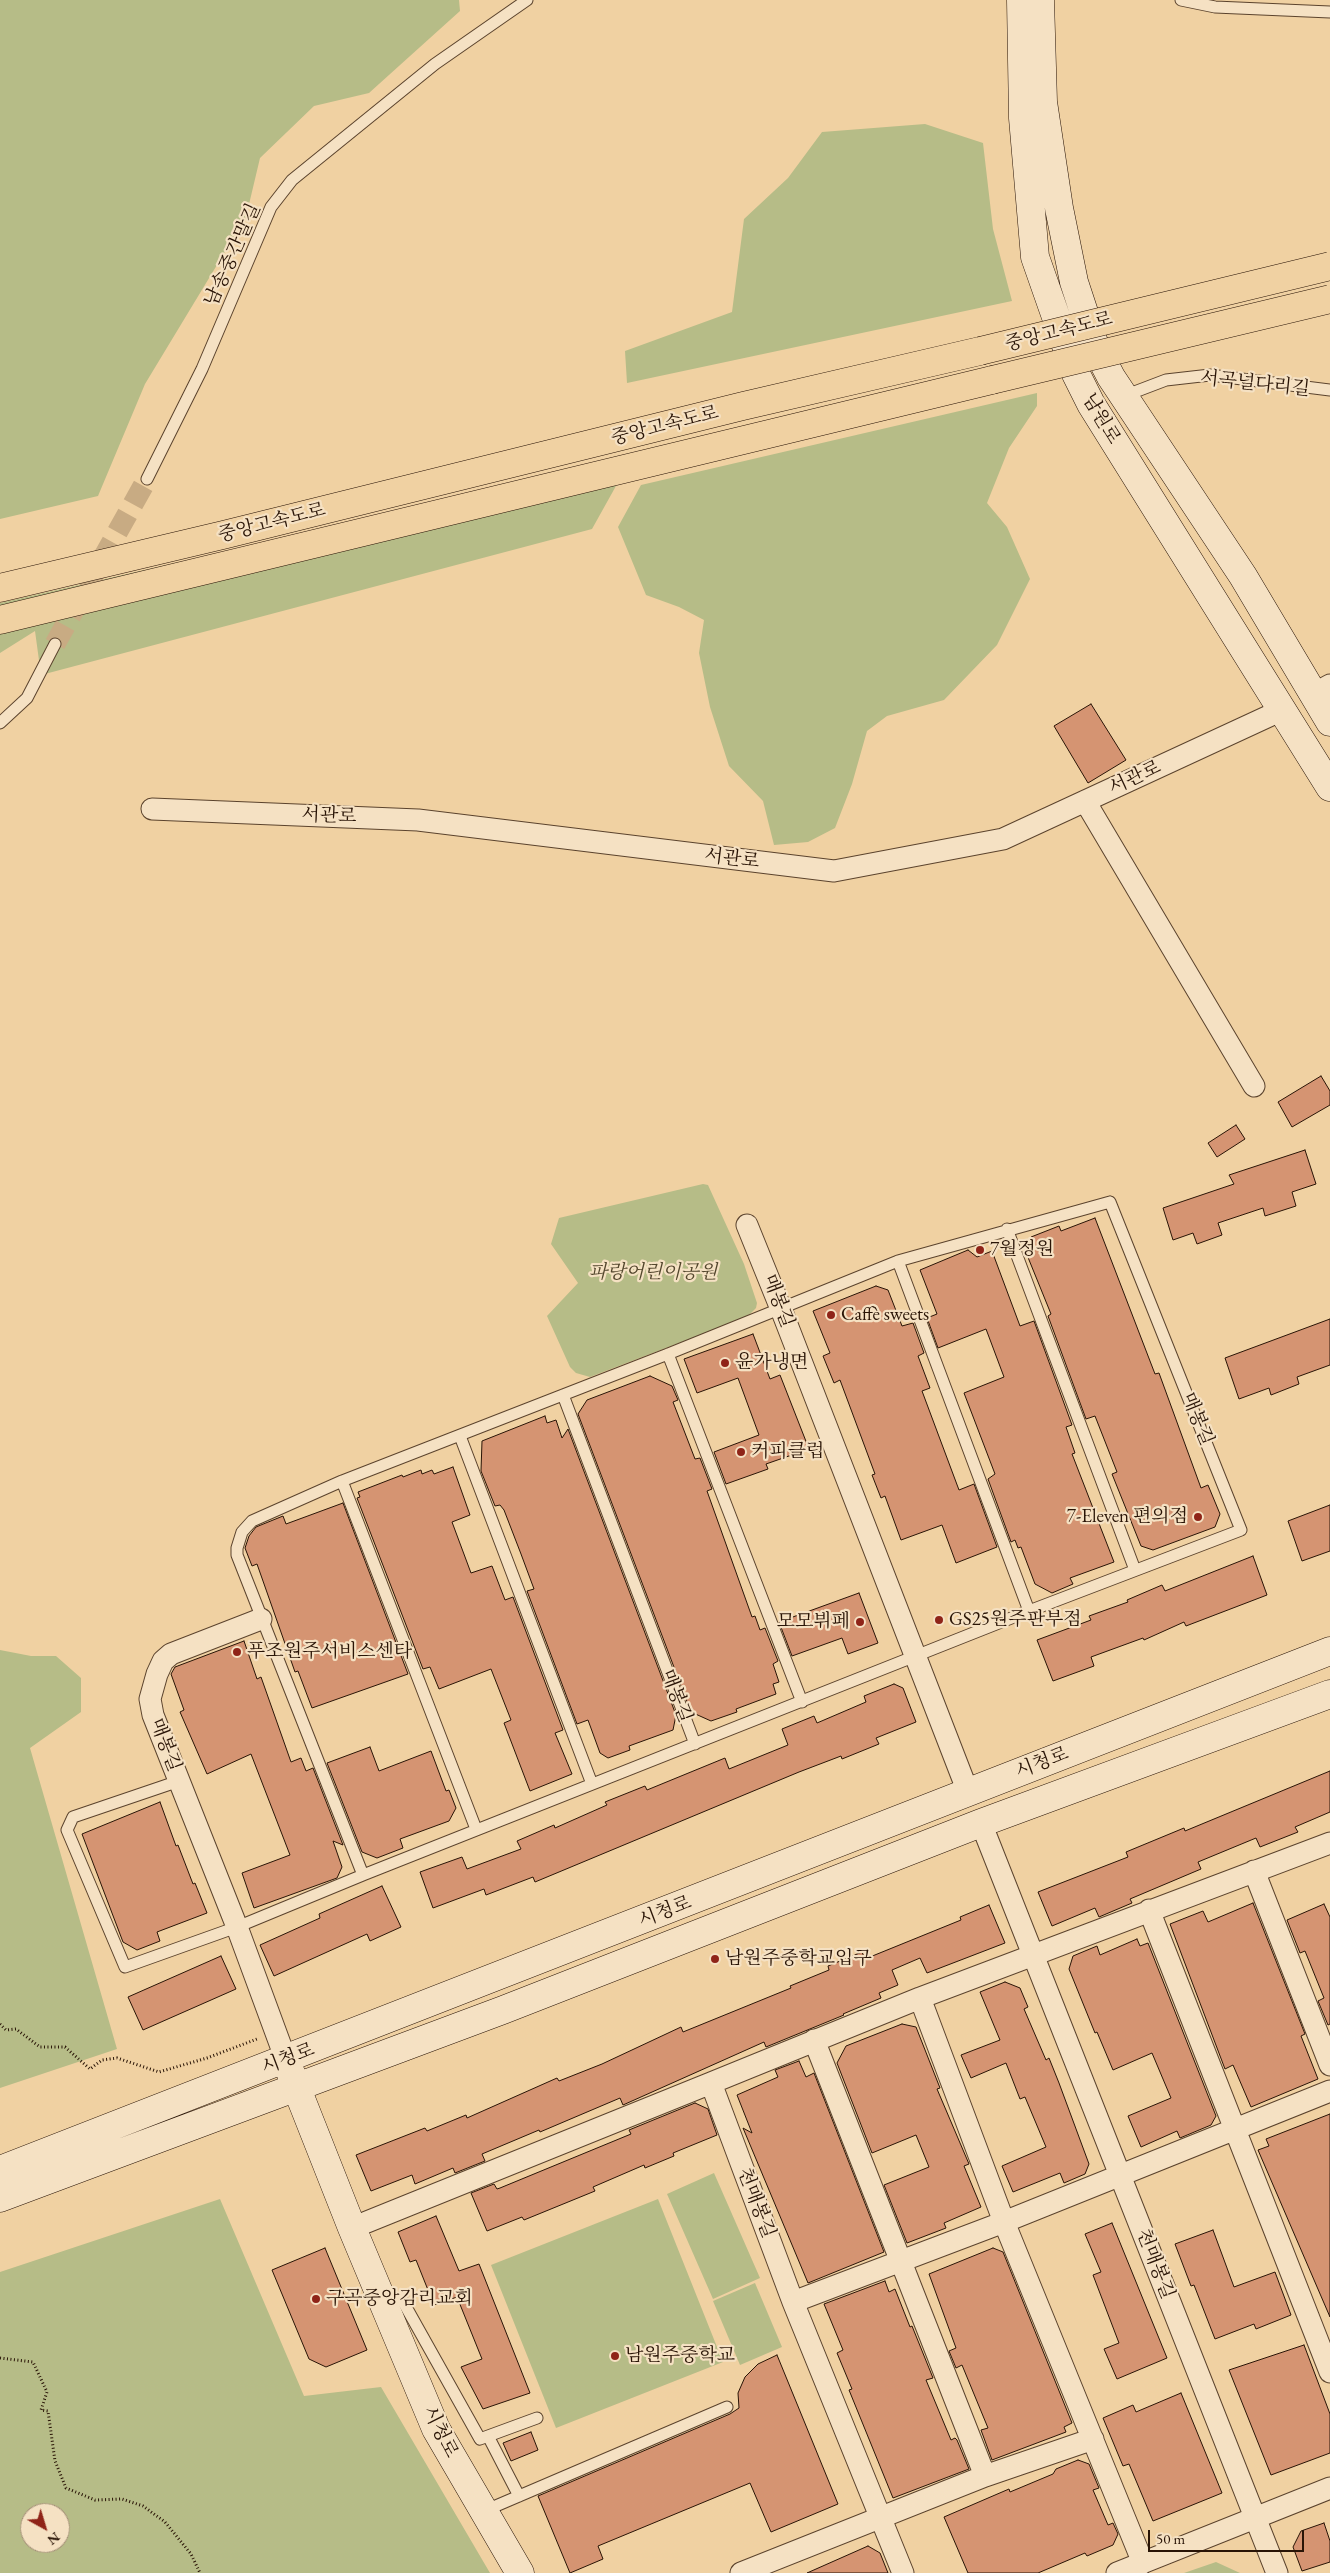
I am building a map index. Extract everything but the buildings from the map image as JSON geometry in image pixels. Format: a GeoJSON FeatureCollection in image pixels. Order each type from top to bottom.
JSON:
{"type":"FeatureCollection","features":[{"type":"Feature","properties":{"kind":"highway","name":"중앙고속도로"},"geometry":{"type":"LineString","coordinates":[[0,588],[242,531],[743,406],[980,352],[1330,266]]}},
{"type":"Feature","properties":{"kind":"highway","name":"중앙고속도로"},"geometry":{"type":"LineString","coordinates":[[0,620],[1330,299]]}},
{"type":"Feature","properties":{"kind":"street","name":"남원로"},"geometry":{"type":"LineString","coordinates":[[1021,0],[1024,118],[1035,257],[1076,374],[1091,404],[1330,786]]}},
{"type":"Feature","properties":{"kind":"street","name":"남원로"},"geometry":{"type":"LineString","coordinates":[[1040,0],[1043,102],[1059,208],[1074,282],[1095,346],[1124,396],[1321,690],[1330,722]]}},
{"type":"Feature","properties":{"kind":"street"},"geometry":{"type":"LineString","coordinates":[[1282,710],[1321,690]]}},
{"type":"Feature","properties":{"kind":"street","name":"서관로"},"geometry":{"type":"LineString","coordinates":[[152,809],[418,820],[834,871],[1003,839],[1282,710]]}},
{"type":"Feature","properties":{"kind":"street"},"geometry":{"type":"LineString","coordinates":[[1085,801],[1254,1086]]}},
{"type":"Feature","properties":{"kind":"street","name":"매봉길"},"geometry":{"type":"LineString","coordinates":[[747,1225],[782,1309],[915,1657]]}},
{"type":"Feature","properties":{"kind":"street","name":"매봉길"},"geometry":{"type":"LineString","coordinates":[[237,1927],[151,1707],[153,1686],[162,1661],[171,1654],[261,1619]]}},
{"type":"Feature","properties":{"kind":"street","name":"시청로"},"geometry":{"type":"LineString","coordinates":[[0,2170],[1330,1651]]}},
{"type":"Feature","properties":{"kind":"street"},"geometry":{"type":"LineString","coordinates":[[915,1657],[981,1823]]}},
{"type":"Feature","properties":{"kind":"street","name":"시청로"},"geometry":{"type":"LineString","coordinates":[[0,2198],[503,2010],[981,1823],[1330,1694]]}},
{"type":"Feature","properties":{"kind":"street","name":"천매봉길"},"geometry":{"type":"LineString","coordinates":[[981,1823],[1035,1955],[1277,2573]]}},
{"type":"Feature","properties":{"kind":"street"},"geometry":{"type":"LineString","coordinates":[[352,2228],[920,1998],[1330,1843]]}},
{"type":"Feature","properties":{"kind":"street"},"geometry":{"type":"LineString","coordinates":[[1254,1871],[1330,2065]]}},
{"type":"Feature","properties":{"kind":"street"},"geometry":{"type":"LineString","coordinates":[[1149,1910],[1235,2129],[1325,2343],[1330,2372]]}},
{"type":"Feature","properties":{"kind":"street"},"geometry":{"type":"LineString","coordinates":[[237,1927],[297,2088]]}},
{"type":"Feature","properties":{"kind":"street"},"geometry":{"type":"LineString","coordinates":[[920,1998],[1004,2222],[1142,2563]]}},
{"type":"Feature","properties":{"kind":"street"},"geometry":{"type":"LineString","coordinates":[[814,2040],[985,2476]]}},
{"type":"Feature","properties":{"kind":"street","name":"천매봉길"},"geometry":{"type":"LineString","coordinates":[[710,2083],[793,2302],[903,2573]]}},
{"type":"Feature","properties":{"kind":"street","name":"시청로"},"geometry":{"type":"LineString","coordinates":[[297,2088],[352,2228],[436,2429],[520,2573]]}},
{"type":"Feature","properties":{"kind":"street"},"geometry":{"type":"LineString","coordinates":[[793,2302],[1004,2222],[1330,2090]]}},
{"type":"Feature","properties":{"kind":"street"},"geometry":{"type":"LineString","coordinates":[[741,2573],[985,2476],[1093,2439]]}},
{"type":"Feature","properties":{"kind":"street"},"geometry":{"type":"LineString","coordinates":[[1117,2573],[1330,2488]]}},
{"type":"Feature","properties":{"kind":"lane","name":"남송중간말길"},"geometry":{"type":"LineString","coordinates":[[147,480],[202,369],[271,208],[292,180],[435,64],[527,0]]}},
{"type":"Feature","properties":{"kind":"lane"},"geometry":{"type":"LineString","coordinates":[[1181,0],[1215,7],[1330,12]]}},
{"type":"Feature","properties":{"kind":"lane","name":"서곡널다리길"},"geometry":{"type":"LineString","coordinates":[[1124,396],[1166,380],[1210,375],[1330,390]]}},
{"type":"Feature","properties":{"kind":"lane"},"geometry":{"type":"LineString","coordinates":[[0,723],[27,698],[56,644]]}},
{"type":"Feature","properties":{"kind":"lane","name":"매봉길"},"geometry":{"type":"LineString","coordinates":[[179,1781],[73,1817],[67,1830],[125,1966],[237,1927],[476,1829],[1029,1611],[1241,1530],[1110,1202],[1007,1229]]}},
{"type":"Feature","properties":{"kind":"lane"},"geometry":{"type":"LineString","coordinates":[[363,1875],[261,1619],[237,1548],[242,1532],[259,1516],[342,1481],[782,1309],[898,1261],[1007,1229],[1134,1570]]}},
{"type":"Feature","properties":{"kind":"lane"},"geometry":{"type":"LineString","coordinates":[[898,1261],[1029,1611]]}},
{"type":"Feature","properties":{"kind":"lane"},"geometry":{"type":"LineString","coordinates":[[668,1354],[802,1702]]}},
{"type":"Feature","properties":{"kind":"lane","name":"매봉길"},"geometry":{"type":"LineString","coordinates":[[562,1395],[695,1744]]}},
{"type":"Feature","properties":{"kind":"lane"},"geometry":{"type":"LineString","coordinates":[[460,1436],[592,1784]]}},
{"type":"Feature","properties":{"kind":"lane"},"geometry":{"type":"LineString","coordinates":[[342,1481],[476,1829]]}},
{"type":"Feature","properties":{"kind":"lane"},"geometry":{"type":"LineString","coordinates":[[401,2298],[480,2439],[537,2418]]}},
{"type":"Feature","properties":{"kind":"lane"},"geometry":{"type":"LineString","coordinates":[[484,2510],[726,2407]]}},
{"type":"Feature","properties":{"kind":"lane"},"geometry":{"type":"LineString","coordinates":[[488,2436],[519,2496]]}},
{"type":"Feature","properties":{"kind":"path"},"geometry":{"type":"LineString","coordinates":[[0,2024],[6,2030],[16,2029],[40,2047],[65,2047],[90,2069],[102,2060],[117,2058],[159,2072],[207,2058],[276,2034]]}},
{"type":"Feature","properties":{"kind":"path"},"geometry":{"type":"LineString","coordinates":[[0,2358],[33,2362],[47,2392],[41,2410],[48,2411],[55,2461],[66,2488],[95,2500],[122,2499],[143,2506],[165,2522],[191,2554],[200,2573]]}},
{"type":"Feature","properties":{"kind":"green space"},"geometry":{"type":"Polygon","coordinates":[[[0,0],[459,0],[460,11],[369,93],[314,106],[260,158],[246,217],[145,384],[98,496],[0,519],[0,0]]]}},
{"type":"Feature","properties":{"kind":"green space"},"geometry":{"type":"Polygon","coordinates":[[[925,124],[983,143],[993,229],[1012,301],[627,383],[625,351],[732,312],[744,219],[788,178],[822,132],[925,124]]]}},
{"type":"Feature","properties":{"kind":"green space"},"geometry":{"type":"Polygon","coordinates":[[[1037,393],[1037,406],[1009,448],[987,503],[1007,527],[1030,579],[997,645],[944,700],[887,716],[867,731],[852,784],[835,828],[808,842],[774,845],[763,801],[729,766],[710,707],[699,653],[704,620],[679,607],[646,595],[618,527],[641,485],[1037,393]]]}},
{"type":"Feature","properties":{"kind":"green space"},"geometry":{"type":"Polygon","coordinates":[[[631,459],[592,529],[41,675],[35,631],[0,653],[0,603],[631,459]]]}},
{"type":"Feature","properties":{"kind":"green space","name":"파랑어린이공원"},"geometry":{"type":"Polygon","coordinates":[[[703,1184],[708,1185],[744,1264],[757,1303],[756,1308],[747,1317],[590,1377],[576,1373],[570,1367],[547,1316],[578,1283],[551,1244],[559,1218],[703,1184]]]}},
{"type":"Feature","properties":{"kind":"green space"},"geometry":{"type":"Polygon","coordinates":[[[0,1650],[31,1656],[56,1656],[81,1678],[81,1712],[30,1748],[117,2049],[0,2088],[0,1650]]]}},
{"type":"Feature","properties":{"kind":"green space"},"geometry":{"type":"Polygon","coordinates":[[[714,2173],[760,2278],[713,2299],[667,2194],[714,2173]]]}},
{"type":"Feature","properties":{"kind":"green space"},"geometry":{"type":"Polygon","coordinates":[[[220,2199],[304,2396],[381,2387],[490,2573],[0,2573],[0,2272],[220,2199]]]}},
{"type":"Feature","properties":{"kind":"green space"},"geometry":{"type":"Polygon","coordinates":[[[658,2199],[723,2362],[556,2428],[491,2265],[658,2199]]]}},
{"type":"Feature","properties":{"kind":"green space"},"geometry":{"type":"Polygon","coordinates":[[[755,2283],[782,2347],[740,2365],[713,2301],[755,2283]]]}},
{"type":"Feature","properties":{"kind":"green space"},"geometry":{"type":"Polygon","coordinates":[[[1216,2562],[1240,2573],[1184,2573],[1216,2562]]]}},
{"type":"Feature","properties":{"kind":"tunnel"},"geometry":{"type":"LineString","coordinates":[[55,644],[147,479]]}},
{"type":"Feature","properties":{"kind":"place","name":"7월정원"},"geometry":{"type":"Point","coordinates":[980,1250]}},
{"type":"Feature","properties":{"kind":"place","name":"Caffè sweets"},"geometry":{"type":"Point","coordinates":[831,1315]}},
{"type":"Feature","properties":{"kind":"place","name":"윤가냉면"},"geometry":{"type":"Point","coordinates":[725,1363]}},
{"type":"Feature","properties":{"kind":"place","name":"커피클럽"},"geometry":{"type":"Point","coordinates":[741,1452]}},
{"type":"Feature","properties":{"kind":"place","name":"7-Eleven 편의점"},"geometry":{"type":"Point","coordinates":[1198,1517]}},
{"type":"Feature","properties":{"kind":"place","name":"GS25원주판부점"},"geometry":{"type":"Point","coordinates":[939,1620]}},
{"type":"Feature","properties":{"kind":"place","name":"모모뷔페"},"geometry":{"type":"Point","coordinates":[860,1622]}},
{"type":"Feature","properties":{"kind":"place","name":"푸조원주서비스센타"},"geometry":{"type":"Point","coordinates":[237,1652]}},
{"type":"Feature","properties":{"kind":"place","name":"남원주중학교입구"},"geometry":{"type":"Point","coordinates":[715,1959]}},
{"type":"Feature","properties":{"kind":"place","name":"구곡중앙감리교회"},"geometry":{"type":"Point","coordinates":[316,2299]}},
{"type":"Feature","properties":{"kind":"place","name":"남원주중학교"},"geometry":{"type":"Point","coordinates":[615,2356]}}]}
